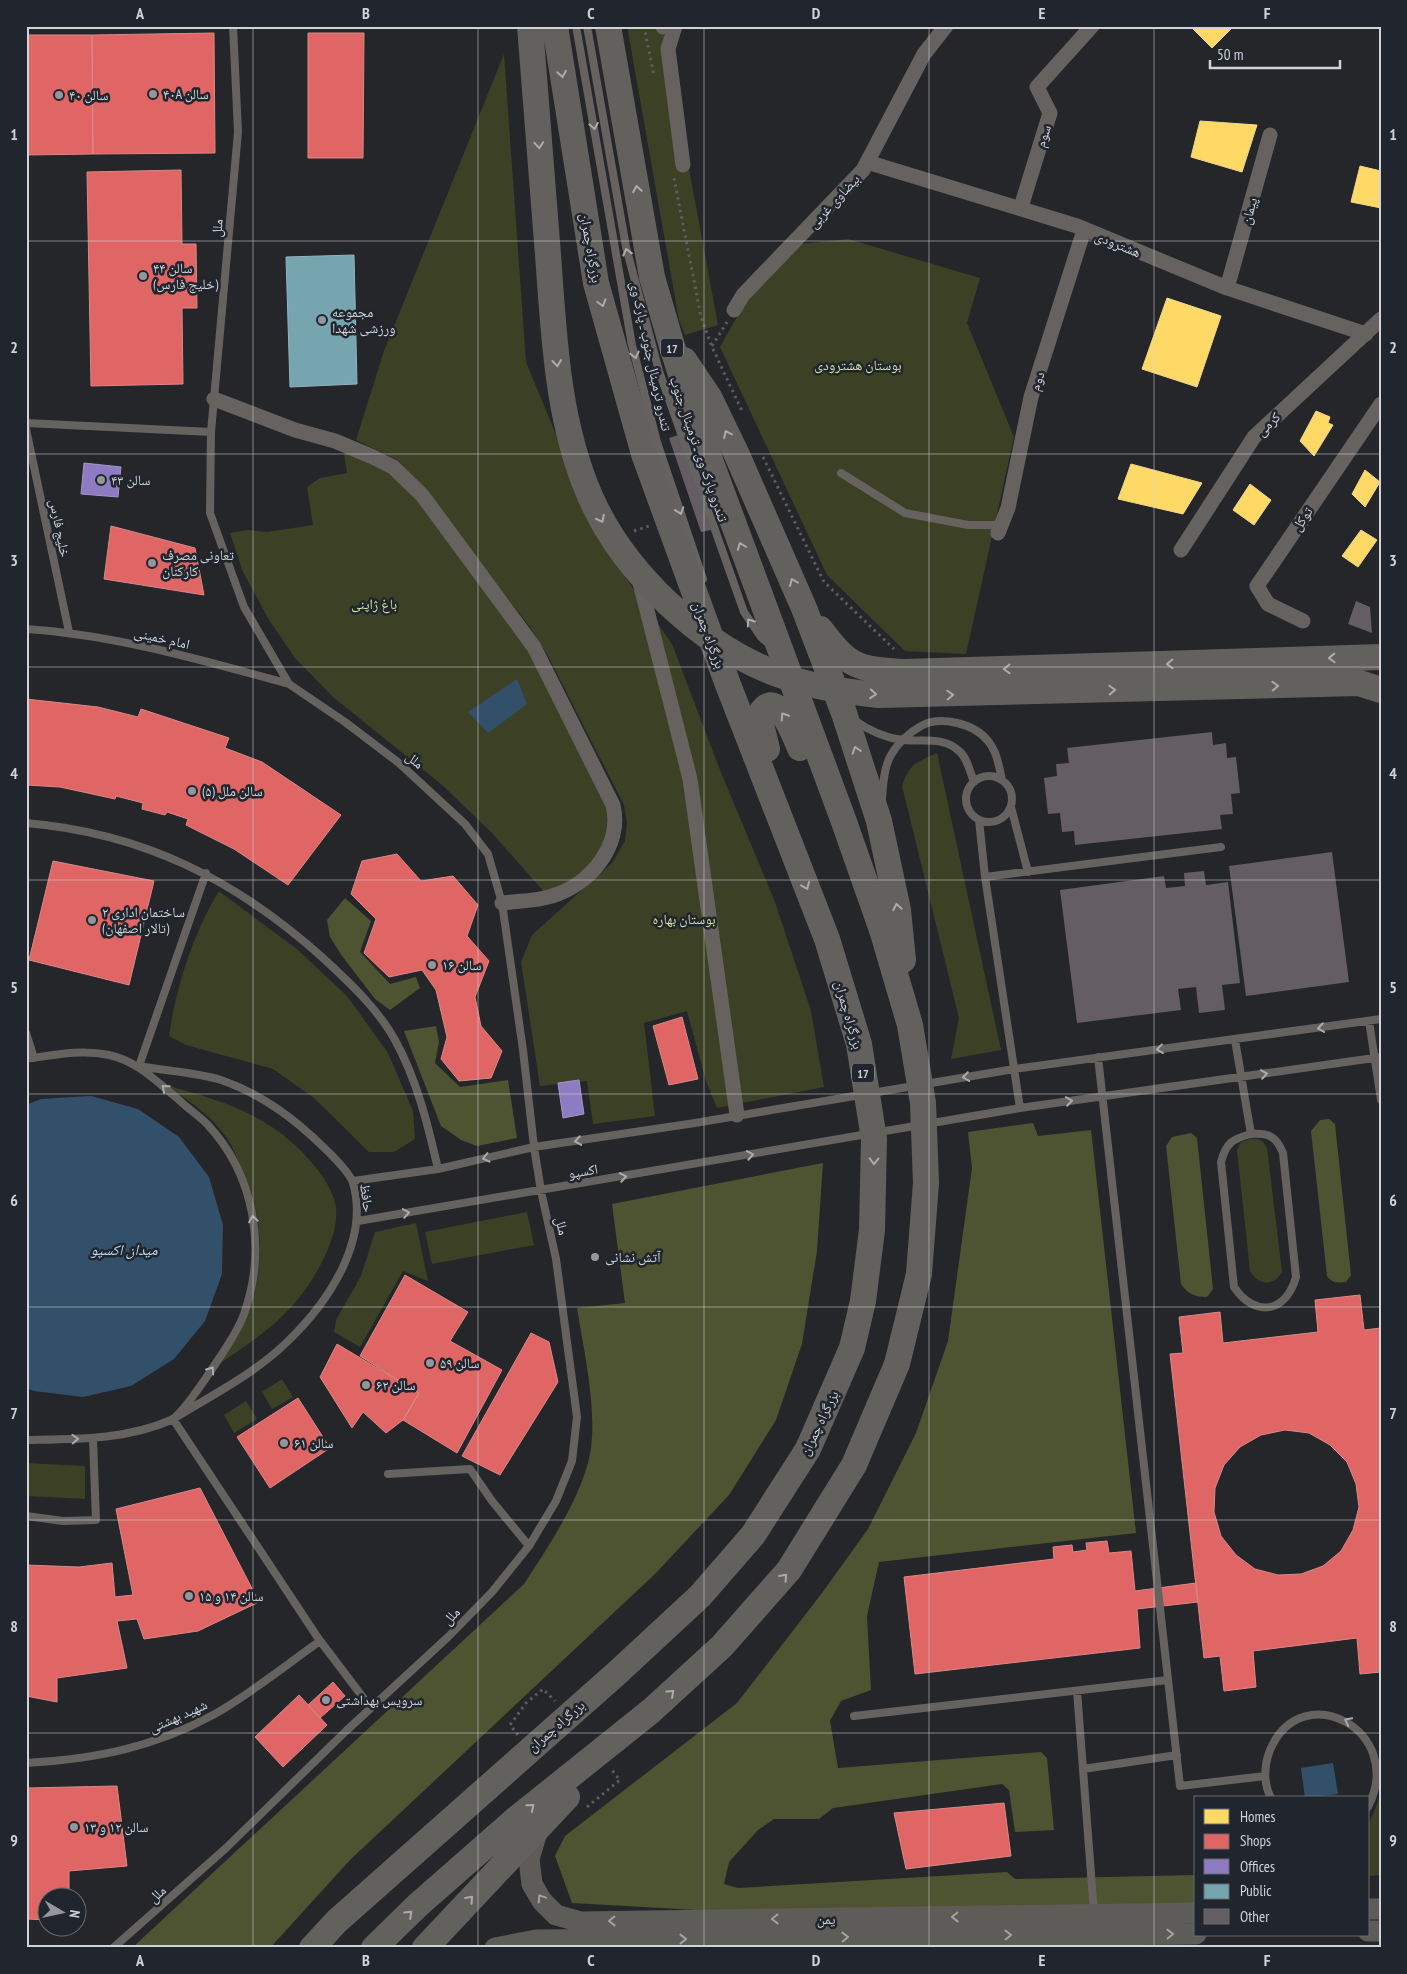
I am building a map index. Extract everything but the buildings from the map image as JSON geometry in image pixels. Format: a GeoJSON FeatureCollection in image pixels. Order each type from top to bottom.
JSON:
{"type":"FeatureCollection","features":[{"type":"Feature","properties":{"kind":"highway"},"geometry":{"type":"LineString","coordinates":[[530,26],[552,315],[563,403],[578,464],[590,496],[605,526],[622,551],[652,587],[704,633],[765,670],[826,688],[901,696],[1359,683],[1381,690]]}},
{"type":"Feature","properties":{"kind":"highway","name":"بزرگراه چمران"},"geometry":{"type":"LineString","coordinates":[[312,1948],[337,1921],[617,1673],[700,1596],[753,1535],[808,1449],[836,1389],[852,1348],[863,1301],[872,1230],[874,1139],[859,1044],[827,939],[727,682],[644,454],[596,283],[555,26]]}},
{"type":"Feature","properties":{"kind":"highway","name":"17"},"geometry":{"type":"LineString","coordinates":[[374,1948],[418,1905],[516,1819],[651,1711],[722,1646],[789,1570],[854,1466],[897,1364],[918,1274],[926,1183],[923,1103],[910,1025],[883,933],[844,819],[700,435],[672,346],[652,277],[608,26]]}},
{"type":"Feature","properties":{"kind":"highway"},"geometry":{"type":"LineString","coordinates":[[672,346],[691,368],[709,397],[745,472],[804,608],[844,713],[879,821],[898,910],[910,1025]]}},
{"type":"Feature","properties":{"kind":"highway"},"geometry":{"type":"LineString","coordinates":[[804,608],[840,655],[852,663],[881,671],[918,672],[1381,657]]}},
{"type":"Feature","properties":{"kind":"highway"},"geometry":{"type":"LineString","coordinates":[[790,847],[772,766],[759,723],[758,716],[762,709],[776,706],[786,716],[803,753],[844,819]]}},
{"type":"Feature","properties":{"kind":"highway"},"geometry":{"type":"LineString","coordinates":[[425,1948],[539,1825],[651,1711]]}},
{"type":"Feature","properties":{"kind":"main road","name":"یمن"},"geometry":{"type":"LineString","coordinates":[[539,1825],[529,1859],[532,1884],[542,1901],[556,1915],[581,1922],[1194,1913]]}},
{"type":"Feature","properties":{"kind":"main road","name":"یمن"},"geometry":{"type":"LineString","coordinates":[[495,1948],[535,1944],[1194,1934]]}},
{"type":"Feature","properties":{"kind":"street","name":"بیضاوی غربی"},"geometry":{"type":"LineString","coordinates":[[734,310],[743,295],[854,181],[867,162],[924,54],[946,26]]}},
{"type":"Feature","properties":{"kind":"street","name":"سوم"},"geometry":{"type":"LineString","coordinates":[[1020,207],[1050,113],[1037,87],[1092,26]]}},
{"type":"Feature","properties":{"kind":"street"},"geometry":{"type":"LineString","coordinates":[[668,28],[678,171]]}},
{"type":"Feature","properties":{"kind":"street","name":"پیمان"},"geometry":{"type":"LineString","coordinates":[[1228,288],[1270,135]]}},
{"type":"Feature","properties":{"kind":"street","name":"هشترودی"},"geometry":{"type":"LineString","coordinates":[[867,162],[1020,207],[1084,230],[1228,288],[1366,334]]}},
{"type":"Feature","properties":{"kind":"street","name":"دوم"},"geometry":{"type":"LineString","coordinates":[[1001,529],[1032,396],[1084,230]]}},
{"type":"Feature","properties":{"kind":"street","name":"کرمی"},"geometry":{"type":"LineString","coordinates":[[1181,550],[1254,437],[1380,322]]}},
{"type":"Feature","properties":{"kind":"street"},"geometry":{"type":"LineString","coordinates":[[214,399],[295,430],[335,441],[393,467],[422,495],[534,647],[613,805],[616,826],[611,846],[605,856],[575,885],[550,897],[502,903]]}},
{"type":"Feature","properties":{"kind":"street","name":"توکل"},"geometry":{"type":"LineString","coordinates":[[1303,621],[1268,604],[1257,586],[1381,404]]}},
{"type":"Feature","properties":{"kind":"street"},"geometry":{"type":"LineString","coordinates":[[628,534],[690,779],[737,1115]]}},
{"type":"Feature","properties":{"kind":"lane","name":"ملل"},"geometry":{"type":"LineString","coordinates":[[113,1948],[225,1849],[486,1599],[529,1546],[556,1501],[572,1461],[577,1417],[556,1259],[534,1148],[523,1050],[502,903],[488,854],[465,824],[399,763],[345,722],[289,684],[244,606],[210,513],[211,432],[238,132],[233,26]]}},
{"type":"Feature","properties":{"kind":"lane","name":"تندرو ترمینال جنوب ـ پارک وی"},"geometry":{"type":"LineString","coordinates":[[576,26],[632,344],[657,442],[707,590]]}},
{"type":"Feature","properties":{"kind":"lane","name":"تندرو پارک وی ـ ترمینال جنوب"},"geometry":{"type":"LineString","coordinates":[[587,26],[626,247],[659,371],[744,612],[761,637],[783,657]]}},
{"type":"Feature","properties":{"kind":"lane"},"geometry":{"type":"LineString","coordinates":[[26,423],[211,432]]}},
{"type":"Feature","properties":{"kind":"lane","name":"خلیج فارس"},"geometry":{"type":"LineString","coordinates":[[26,429],[69,632]]}},
{"type":"Feature","properties":{"kind":"lane"},"geometry":{"type":"LineString","coordinates":[[842,473],[905,512],[1001,529]]}},
{"type":"Feature","properties":{"kind":"lane","name":"امام خمینی"},"geometry":{"type":"LineString","coordinates":[[26,629],[69,632],[172,652],[289,684]]}},
{"type":"Feature","properties":{"kind":"lane"},"geometry":{"type":"LineString","coordinates":[[723,635],[729,659],[727,682]]}},
{"type":"Feature","properties":{"kind":"lane"},"geometry":{"type":"LineString","coordinates":[[844,713],[862,726],[902,740],[929,740],[950,744],[961,752],[974,782]]}},
{"type":"Feature","properties":{"kind":"lane"},"geometry":{"type":"LineString","coordinates":[[879,821],[883,781],[890,756],[902,740],[922,725],[936,722],[960,723],[972,728],[988,741],[997,758],[1002,780],[1011,792],[1011,807],[1028,872]]}},
{"type":"Feature","properties":{"kind":"lane"},"geometry":{"type":"LineString","coordinates":[[1002,780],[988,776],[974,782],[969,788],[966,803],[968,810],[979,820],[987,822],[1002,819],[1011,807]]}},
{"type":"Feature","properties":{"kind":"lane"},"geometry":{"type":"LineString","coordinates":[[979,820],[1020,1108]]}},
{"type":"Feature","properties":{"kind":"lane"},"geometry":{"type":"LineString","coordinates":[[26,822],[82,830],[138,845],[206,873],[248,899],[285,926],[342,975],[367,1002],[394,1039],[412,1076],[429,1129],[438,1169]]}},
{"type":"Feature","properties":{"kind":"lane"},"geometry":{"type":"LineString","coordinates":[[986,877],[1221,847]]}},
{"type":"Feature","properties":{"kind":"lane"},"geometry":{"type":"LineString","coordinates":[[139,1066],[206,873]]}},
{"type":"Feature","properties":{"kind":"lane"},"geometry":{"type":"LineString","coordinates":[[353,1181],[438,1169],[534,1148],[1014,1069],[1381,1019]]}},
{"type":"Feature","properties":{"kind":"lane"},"geometry":{"type":"LineString","coordinates":[[1369,1021],[1378,1058],[1381,1100]]}},
{"type":"Feature","properties":{"kind":"lane"},"geometry":{"type":"LineString","coordinates":[[26,1033],[30,1059]]}},
{"type":"Feature","properties":{"kind":"lane"},"geometry":{"type":"LineString","coordinates":[[1235,1040],[1250,1134]]}},
{"type":"Feature","properties":{"kind":"lane","name":"حافظ"},"geometry":{"type":"LineString","coordinates":[[26,1440],[93,1439],[133,1431],[174,1419],[247,1374],[286,1344],[311,1317],[337,1280],[358,1221],[353,1181],[317,1139],[272,1103],[220,1080],[139,1066],[109,1055],[82,1052],[30,1059]]}},
{"type":"Feature","properties":{"kind":"lane"},"geometry":{"type":"LineString","coordinates":[[1098,1057],[1180,1786],[1265,1776]]}},
{"type":"Feature","properties":{"kind":"lane","name":"اکسپو"},"geometry":{"type":"LineString","coordinates":[[358,1221],[1020,1108],[1378,1058]]}},
{"type":"Feature","properties":{"kind":"lane","name":"حافظ"},"geometry":{"type":"LineString","coordinates":[[139,1066],[206,1123],[220,1140],[244,1183],[253,1213],[257,1245],[255,1276],[243,1316],[210,1371],[174,1419]]}},
{"type":"Feature","properties":{"kind":"lane"},"geometry":{"type":"LineString","coordinates":[[1266,1133],[1278,1140],[1283,1154],[1296,1277],[1292,1292],[1283,1302],[1269,1307],[1255,1306],[1242,1299],[1234,1287],[1221,1162],[1224,1147],[1233,1138],[1250,1134],[1266,1133]]}},
{"type":"Feature","properties":{"kind":"lane"},"geometry":{"type":"LineString","coordinates":[[174,1419],[319,1640],[371,1708]]}},
{"type":"Feature","properties":{"kind":"lane"},"geometry":{"type":"LineString","coordinates":[[26,1516],[63,1521],[96,1520],[93,1439]]}},
{"type":"Feature","properties":{"kind":"lane"},"geometry":{"type":"LineString","coordinates":[[388,1474],[470,1469],[492,1501],[529,1546]]}},
{"type":"Feature","properties":{"kind":"lane","name":"شهید بهشتی"},"geometry":{"type":"LineString","coordinates":[[26,1763],[85,1759],[130,1749],[169,1736],[214,1714],[319,1640]]}},
{"type":"Feature","properties":{"kind":"lane"},"geometry":{"type":"LineString","coordinates":[[854,1716],[1168,1680]]}},
{"type":"Feature","properties":{"kind":"lane"},"geometry":{"type":"LineString","coordinates":[[1077,1690],[1094,1915]]}},
{"type":"Feature","properties":{"kind":"lane"},"geometry":{"type":"LineString","coordinates":[[1270,1796],[1265,1776],[1266,1758],[1273,1742],[1285,1728],[1300,1719],[1317,1714],[1334,1715],[1351,1722],[1365,1732],[1375,1747],[1380,1764],[1380,1780],[1375,1796],[1370,1804]]}},
{"type":"Feature","properties":{"kind":"lane"},"geometry":{"type":"LineString","coordinates":[[1083,1769],[1177,1755]]}},
{"type":"Feature","properties":{"kind":"path"},"geometry":{"type":"LineString","coordinates":[[644,26],[654,79]]}},
{"type":"Feature","properties":{"kind":"path"},"geometry":{"type":"LineString","coordinates":[[678,171],[701,317],[712,347],[745,418]]}},
{"type":"Feature","properties":{"kind":"path"},"geometry":{"type":"LineString","coordinates":[[712,347],[734,310]]}},
{"type":"Feature","properties":{"kind":"path"},"geometry":{"type":"LineString","coordinates":[[762,454],[824,582],[918,672]]}},
{"type":"Feature","properties":{"kind":"path"},"geometry":{"type":"LineString","coordinates":[[510,1725],[526,1703],[543,1689]]}},
{"type":"Feature","properties":{"kind":"path"},"geometry":{"type":"LineString","coordinates":[[589,1805],[620,1780]]}},
{"type":"Feature","properties":{"kind":"green space"},"geometry":{"type":"Polygon","coordinates":[[[627,26],[660,26],[664,34],[718,325],[685,335],[679,320],[627,26]]]}},
{"type":"Feature","properties":{"kind":"green space","name":"بوستان بهاره"},"geometry":{"type":"Polygon","coordinates":[[[504,54],[526,362],[600,541],[672,644],[720,770],[775,902],[811,1011],[824,1087],[717,1108],[706,1081],[687,1011],[644,1023],[655,1116],[593,1124],[587,1081],[540,1086],[521,962],[532,935],[612,863],[625,841],[627,822],[624,805],[548,656],[530,627],[467,546],[427,490],[395,459],[356,440],[384,351],[504,54]]]}},
{"type":"Feature","properties":{"kind":"green space","name":"بوستان هشترودی"},"geometry":{"type":"Polygon","coordinates":[[[848,239],[980,278],[967,323],[1014,437],[966,654],[905,651],[827,575],[720,347],[743,306],[800,244],[848,239]]]}},
{"type":"Feature","properties":{"kind":"green space","name":"باغ ژاپنی"},"geometry":{"type":"Polygon","coordinates":[[[364,450],[400,477],[531,654],[609,811],[607,844],[577,879],[545,893],[492,833],[441,784],[333,697],[295,658],[269,620],[243,572],[230,533],[248,530],[267,532],[313,525],[307,487],[320,478],[347,473],[344,454],[364,450]]]}},
{"type":"Feature","properties":{"kind":"green space"},"geometry":{"type":"Polygon","coordinates":[[[937,753],[1001,1050],[951,1059],[959,1018],[902,786],[911,768],[937,753]]]}},
{"type":"Feature","properties":{"kind":"green space"},"geometry":{"type":"Polygon","coordinates":[[[219,891],[298,950],[347,996],[388,1053],[413,1111],[415,1139],[394,1152],[369,1152],[314,1098],[273,1069],[186,1045],[169,1036],[176,999],[187,961],[201,925],[219,891]]]}},
{"type":"Feature","properties":{"kind":"green space"},"geometry":{"type":"Polygon","coordinates":[[[345,898],[371,921],[360,952],[390,984],[416,977],[420,988],[390,1010],[375,999],[330,937],[327,920],[345,898]]]}},
{"type":"Feature","properties":{"kind":"green space"},"geometry":{"type":"Polygon","coordinates":[[[436,1026],[439,1042],[435,1063],[460,1087],[508,1080],[517,1138],[477,1146],[461,1140],[441,1126],[404,1031],[436,1026]]]}},
{"type":"Feature","properties":{"kind":"green space"},"geometry":{"type":"Polygon","coordinates":[[[163,1084],[204,1096],[244,1111],[269,1125],[299,1149],[317,1169],[331,1191],[335,1202],[335,1228],[330,1242],[317,1271],[301,1296],[285,1314],[267,1329],[219,1364],[234,1342],[246,1318],[254,1293],[259,1267],[260,1242],[257,1216],[250,1190],[227,1138],[206,1114],[163,1084]]]}},
{"type":"Feature","properties":{"kind":"green space"},"geometry":{"type":"Polygon","coordinates":[[[1329,1119],[1335,1124],[1351,1275],[1346,1282],[1333,1281],[1327,1276],[1311,1131],[1320,1120],[1329,1119]]]}},
{"type":"Feature","properties":{"kind":"green space"},"geometry":{"type":"Polygon","coordinates":[[[1033,1123],[1038,1136],[1091,1130],[1136,1533],[879,1562],[867,1616],[871,1690],[841,1701],[830,1721],[838,1768],[1041,1752],[1047,1758],[1054,1830],[1015,1832],[1009,1790],[1002,1784],[833,1808],[819,1819],[774,1819],[758,1830],[729,1862],[724,1884],[738,1888],[1007,1872],[1015,1879],[1194,1875],[1194,1904],[715,1911],[572,1903],[555,1856],[565,1836],[737,1703],[822,1593],[868,1529],[916,1433],[948,1341],[972,1168],[968,1132],[1033,1123]]]}},
{"type":"Feature","properties":{"kind":"green space"},"geometry":{"type":"Polygon","coordinates":[[[1191,1133],[1197,1138],[1213,1289],[1207,1297],[1192,1294],[1181,1284],[1166,1146],[1172,1137],[1191,1133]]]}},
{"type":"Feature","properties":{"kind":"green space"},"geometry":{"type":"Polygon","coordinates":[[[1250,1139],[1260,1140],[1267,1148],[1282,1272],[1279,1277],[1270,1282],[1257,1279],[1250,1271],[1237,1150],[1241,1142],[1250,1139]]]}},
{"type":"Feature","properties":{"kind":"green space"},"geometry":{"type":"Polygon","coordinates":[[[823,1163],[817,1251],[802,1344],[776,1420],[729,1495],[655,1574],[350,1860],[270,1948],[132,1948],[524,1584],[552,1541],[583,1479],[591,1446],[592,1407],[590,1386],[577,1308],[625,1303],[612,1204],[823,1163]]]}},
{"type":"Feature","properties":{"kind":"green space"},"geometry":{"type":"Polygon","coordinates":[[[527,1212],[534,1245],[432,1264],[425,1232],[527,1212]]]}},
{"type":"Feature","properties":{"kind":"green space"},"geometry":{"type":"Polygon","coordinates":[[[416,1223],[428,1281],[403,1271],[360,1347],[334,1332],[336,1320],[361,1276],[375,1232],[416,1223]]]}},
{"type":"Feature","properties":{"kind":"green space"},"geometry":{"type":"Polygon","coordinates":[[[282,1379],[293,1397],[272,1409],[262,1392],[282,1379]]]}},
{"type":"Feature","properties":{"kind":"green space"},"geometry":{"type":"Polygon","coordinates":[[[246,1401],[257,1419],[234,1433],[224,1415],[246,1401]]]}},
{"type":"Feature","properties":{"kind":"green space"},"geometry":{"type":"Polygon","coordinates":[[[26,1463],[85,1466],[85,1499],[26,1496],[26,1463]]]}},
{"type":"Feature","properties":{"kind":"green space"},"geometry":{"type":"Polygon","coordinates":[[[1381,1794],[1381,1875],[1370,1876],[1370,1821],[1381,1794]]]}},
{"type":"Feature","properties":{"kind":"water"},"geometry":{"type":"Polygon","coordinates":[[[517,679],[527,704],[488,733],[468,712],[517,679]]]}},
{"type":"Feature","properties":{"kind":"water","name":"میدان اکسپو"},"geometry":{"type":"Polygon","coordinates":[[[91,1096],[138,1109],[179,1137],[209,1177],[223,1225],[222,1274],[205,1321],[174,1359],[131,1386],[83,1397],[34,1391],[26,1388],[26,1105],[41,1099],[91,1096]]]}},
{"type":"Feature","properties":{"kind":"water"},"geometry":{"type":"Polygon","coordinates":[[[1333,1763],[1338,1794],[1305,1796],[1301,1768],[1333,1763]]]}},
{"type":"Feature","properties":{"kind":"place","name":"۴۰A سالن"},"geometry":{"type":"Point","coordinates":[153,94]}},
{"type":"Feature","properties":{"kind":"place","name":"سالن ۴۰"},"geometry":{"type":"Point","coordinates":[59,95]}},
{"type":"Feature","properties":{"kind":"place","name":"سالن ۴۴ (خلیج فارس)"},"geometry":{"type":"Point","coordinates":[143,276]}},
{"type":"Feature","properties":{"kind":"place","name":"مجموعه ورزشی شهدا"},"geometry":{"type":"Point","coordinates":[322,320]}},
{"type":"Feature","properties":{"kind":"place","name":"سالن ۴۳"},"geometry":{"type":"Point","coordinates":[101,480]}},
{"type":"Feature","properties":{"kind":"place","name":"تعاونی مصرف کارکنان"},"geometry":{"type":"Point","coordinates":[152,563]}},
{"type":"Feature","properties":{"kind":"place","name":"(۵) سالن ملل"},"geometry":{"type":"Point","coordinates":[192,791]}},
{"type":"Feature","properties":{"kind":"place","name":"ساختمان اداری ۲ (تالار اصفهان)"},"geometry":{"type":"Point","coordinates":[92,920]}},
{"type":"Feature","properties":{"kind":"place","name":"سالن ۱۶"},"geometry":{"type":"Point","coordinates":[432,965]}},
{"type":"Feature","properties":{"kind":"place","name":"آتش نشانی"},"geometry":{"type":"Point","coordinates":[595,1257]}},
{"type":"Feature","properties":{"kind":"place","name":"سالن ۵۹"},"geometry":{"type":"Point","coordinates":[430,1363]}},
{"type":"Feature","properties":{"kind":"place","name":"سالن ۶۲"},"geometry":{"type":"Point","coordinates":[366,1385]}},
{"type":"Feature","properties":{"kind":"place","name":"سالن ۶۱"},"geometry":{"type":"Point","coordinates":[284,1443]}},
{"type":"Feature","properties":{"kind":"place","name":"سالن ۱۴ و ۱۵"},"geometry":{"type":"Point","coordinates":[189,1596]}},
{"type":"Feature","properties":{"kind":"place","name":"سرویس بهداشتی"},"geometry":{"type":"Point","coordinates":[326,1700]}},
{"type":"Feature","properties":{"kind":"place","name":"سالن ۱۲ و ۱۳"},"geometry":{"type":"Point","coordinates":[74,1827]}}]}
